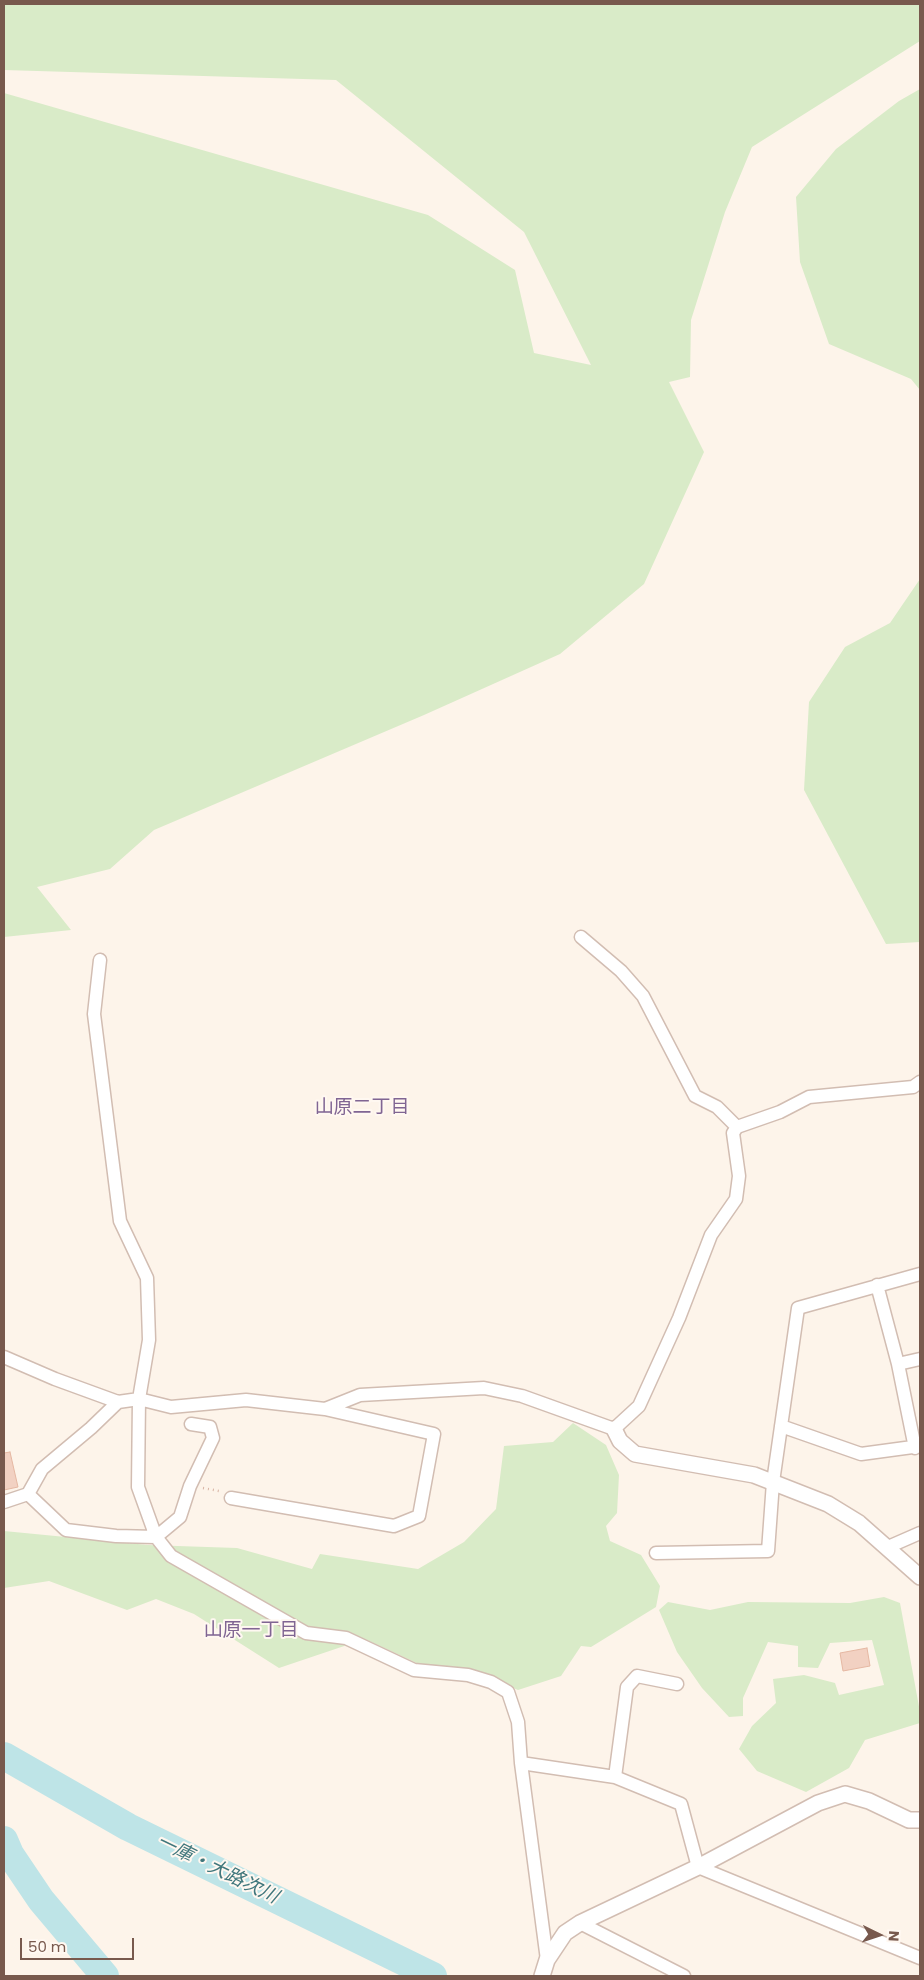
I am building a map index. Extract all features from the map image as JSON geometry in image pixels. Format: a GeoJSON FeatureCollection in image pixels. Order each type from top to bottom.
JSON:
{"type":"FeatureCollection","features":[{"type":"Feature","properties":{"kind":"street"},"geometry":{"type":"LineString","coordinates":[[581,937],[621,971],[643,996],[695,1096],[717,1107],[737,1127]]}},
{"type":"Feature","properties":{"kind":"street"},"geometry":{"type":"LineString","coordinates":[[100,960],[94,1014],[120,1221],[147,1278],[149,1340],[139,1399],[138,1487],[156,1537],[171,1556],[306,1633],[346,1638],[414,1670],[468,1675],[491,1682],[508,1692],[518,1722],[544,1969]]}},
{"type":"Feature","properties":{"kind":"street"},"geometry":{"type":"LineString","coordinates":[[614,1428],[639,1406],[679,1318],[711,1235],[736,1199],[739,1176],[734,1133],[737,1127],[780,1112],[809,1097],[913,1087],[920,1082]]}},
{"type":"Feature","properties":{"kind":"street"},"geometry":{"type":"LineString","coordinates":[[656,1553],[768,1551],[773,1482],[798,1308],[920,1274]]}},
{"type":"Feature","properties":{"kind":"street"},"geometry":{"type":"LineString","coordinates":[[781,1426],[861,1454],[917,1447],[877,1285]]}},
{"type":"Feature","properties":{"kind":"street"},"geometry":{"type":"LineString","coordinates":[[4,1357],[55,1379],[118,1402],[139,1399],[172,1406],[246,1400],[325,1409],[434,1434],[420,1516],[394,1526],[231,1498]]}},
{"type":"Feature","properties":{"kind":"street"},"geometry":{"type":"LineString","coordinates":[[898,1364],[920,1359]]}},
{"type":"Feature","properties":{"kind":"street"},"geometry":{"type":"LineString","coordinates":[[325,1409],[360,1395],[484,1388],[522,1396],[614,1428],[620,1441],[635,1454],[754,1475],[828,1504],[859,1524],[888,1547],[920,1577]]}},
{"type":"Feature","properties":{"kind":"street"},"geometry":{"type":"LineString","coordinates":[[4,1502],[28,1494],[42,1470],[118,1402]]}},
{"type":"Feature","properties":{"kind":"street"},"geometry":{"type":"LineString","coordinates":[[28,1494],[66,1530],[116,1536],[156,1537],[180,1517],[190,1486],[213,1438],[210,1427],[191,1424]]}},
{"type":"Feature","properties":{"kind":"street"},"geometry":{"type":"LineString","coordinates":[[888,1547],[920,1533]]}},
{"type":"Feature","properties":{"kind":"street"},"geometry":{"type":"LineString","coordinates":[[615,1777],[627,1687],[637,1676],[676,1684]]}},
{"type":"Feature","properties":{"kind":"street"},"geometry":{"type":"LineString","coordinates":[[521,1763],[615,1777],[681,1804],[698,1867]]}},
{"type":"Feature","properties":{"kind":"street"},"geometry":{"type":"LineString","coordinates":[[544,1969],[565,1933],[580,1923],[698,1867],[818,1803],[845,1794],[869,1801],[909,1820],[920,1820]]}},
{"type":"Feature","properties":{"kind":"street"},"geometry":{"type":"LineString","coordinates":[[698,1867],[920,1958]]}},
{"type":"Feature","properties":{"kind":"street"},"geometry":{"type":"LineString","coordinates":[[580,1923],[684,1976]]}},
{"type":"Feature","properties":{"kind":"path"},"geometry":{"type":"LineString","coordinates":[[190,1486],[224,1492],[231,1498]]}},
{"type":"Feature","properties":{"kind":"green space"},"geometry":{"type":"Polygon","coordinates":[[[4,4],[920,4],[920,41],[752,147],[725,212],[691,320],[690,377],[669,382],[704,452],[644,584],[560,654],[424,715],[154,830],[110,869],[37,887],[71,930],[4,937],[4,93],[428,215],[515,270],[534,353],[591,365],[524,232],[336,80],[4,70],[4,4]]]}},
{"type":"Feature","properties":{"kind":"green space"},"geometry":{"type":"Polygon","coordinates":[[[920,89],[920,390],[911,379],[829,344],[800,262],[796,197],[836,149],[899,101],[920,89]]]}},
{"type":"Feature","properties":{"kind":"green space"},"geometry":{"type":"Polygon","coordinates":[[[920,579],[920,942],[886,944],[804,790],[809,702],[845,647],[890,623],[920,579]]]}},
{"type":"Feature","properties":{"kind":"green space"},"geometry":{"type":"Polygon","coordinates":[[[573,1423],[606,1445],[619,1475],[617,1513],[606,1526],[610,1541],[641,1555],[660,1586],[656,1607],[591,1647],[581,1646],[561,1676],[518,1690],[469,1669],[421,1665],[365,1639],[279,1668],[194,1614],[156,1599],[127,1610],[49,1581],[4,1588],[4,1531],[148,1545],[237,1548],[312,1569],[320,1554],[418,1569],[464,1542],[496,1509],[504,1446],[553,1442],[573,1423]]]}},
{"type":"Feature","properties":{"kind":"green space"},"geometry":{"type":"Polygon","coordinates":[[[884,1597],[900,1603],[920,1712],[920,1723],[865,1740],[849,1768],[806,1792],[757,1771],[739,1749],[752,1726],[776,1703],[773,1679],[804,1675],[835,1683],[839,1695],[884,1685],[872,1640],[830,1643],[818,1668],[798,1667],[798,1646],[768,1642],[743,1698],[743,1716],[729,1717],[702,1688],[677,1652],[659,1610],[668,1602],[710,1610],[748,1602],[850,1603],[884,1597]]]}},
{"type":"Feature","properties":{"kind":"building"},"geometry":{"type":"Polygon","coordinates":[[[10,1452],[18,1487],[4,1490],[4,1453],[10,1452]]]}},
{"type":"Feature","properties":{"kind":"building"},"geometry":{"type":"Polygon","coordinates":[[[867,1648],[870,1666],[843,1671],[840,1653],[867,1648]]]}},
{"type":"Feature","properties":{"kind":"waterway","name":"一庫・大路次川"},"geometry":{"type":"LineString","coordinates":[[4,1756],[128,1827],[433,1976]]}},
{"type":"Feature","properties":{"kind":"waterway"},"geometry":{"type":"LineString","coordinates":[[4,1840],[10,1854],[41,1900],[105,1976]]}},
{"type":"Feature","properties":{"kind":"district","name":"山原二丁目"},"geometry":{"type":"Point","coordinates":[362,1108]}},
{"type":"Feature","properties":{"kind":"district","name":"山原一丁目"},"geometry":{"type":"Point","coordinates":[251,1631]}}]}
